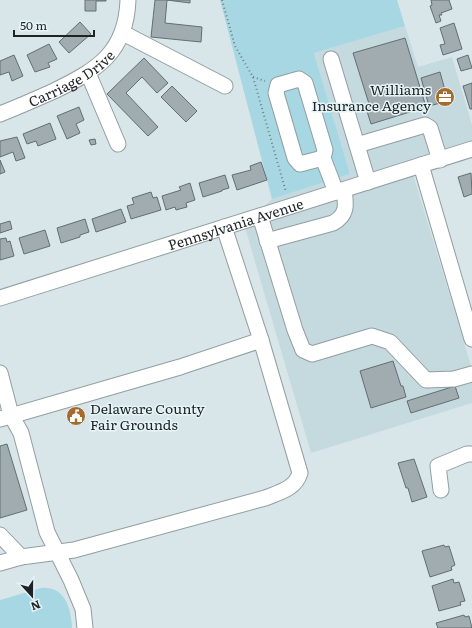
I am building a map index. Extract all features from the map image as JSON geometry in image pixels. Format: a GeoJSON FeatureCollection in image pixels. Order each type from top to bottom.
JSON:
{"type":"FeatureCollection","features":[{"type":"Feature","properties":{"kind":"street","name":"Carriage Drive"},"geometry":{"type":"LineString","coordinates":[[0,114],[58,89],[88,73],[100,64],[111,53],[123,33],[128,11],[128,0]]}},
{"type":"Feature","properties":{"kind":"street"},"geometry":{"type":"LineString","coordinates":[[123,33],[225,86]]}},
{"type":"Feature","properties":{"kind":"street"},"geometry":{"type":"LineString","coordinates":[[331,59],[368,182]]}},
{"type":"Feature","properties":{"kind":"street"},"geometry":{"type":"LineString","coordinates":[[88,73],[118,144]]}},
{"type":"Feature","properties":{"kind":"street"},"geometry":{"type":"LineString","coordinates":[[267,241],[340,219],[346,206],[323,158],[325,150],[305,83],[299,79],[278,85],[276,93],[296,158],[300,164],[323,158]]}},
{"type":"Feature","properties":{"kind":"street"},"geometry":{"type":"LineString","coordinates":[[357,145],[425,125],[430,128],[440,160]]}},
{"type":"Feature","properties":{"kind":"street","name":"Pennsylvania Avenue"},"geometry":{"type":"LineString","coordinates":[[0,298],[472,149]]}},
{"type":"Feature","properties":{"kind":"street"},"geometry":{"type":"LineString","coordinates":[[421,165],[472,339]]}},
{"type":"Feature","properties":{"kind":"street"},"geometry":{"type":"LineString","coordinates":[[260,216],[295,330],[303,350],[312,354],[372,336],[390,342],[426,380],[454,379],[472,374]]}},
{"type":"Feature","properties":{"kind":"street"},"geometry":{"type":"LineString","coordinates":[[0,563],[20,557],[74,550],[265,498],[288,488],[298,481],[300,473],[261,340],[224,227]]}},
{"type":"Feature","properties":{"kind":"street"},"geometry":{"type":"LineString","coordinates":[[6,417],[180,367],[261,340]]}},
{"type":"Feature","properties":{"kind":"street"},"geometry":{"type":"LineString","coordinates":[[0,373],[6,417],[21,433],[47,532],[71,580],[83,609],[85,628]]}},
{"type":"Feature","properties":{"kind":"street"},"geometry":{"type":"LineString","coordinates":[[441,490],[438,466],[467,454],[472,454]]}},
{"type":"Feature","properties":{"kind":"street"},"geometry":{"type":"LineString","coordinates":[[0,535],[20,557]]}},
{"type":"Feature","properties":{"kind":"path"},"geometry":{"type":"LineString","coordinates":[[222,0],[234,46],[252,77],[286,192]]}},
{"type":"Feature","properties":{"kind":"shaded area"},"geometry":{"type":"Polygon","coordinates":[[[220,0],[397,0],[405,26],[314,53],[350,174],[272,199],[220,0]]]}},
{"type":"Feature","properties":{"kind":"shaded area"},"geometry":{"type":"Polygon","coordinates":[[[405,26],[418,67],[452,57],[472,125],[472,156],[413,174],[472,369],[472,403],[311,453],[244,224],[272,199],[350,174],[314,53],[405,26]]]}},
{"type":"Feature","properties":{"kind":"shaded area"},"geometry":{"type":"Polygon","coordinates":[[[41,588],[49,588],[56,591],[65,600],[70,613],[72,628],[0,628],[0,600],[41,588]]]}},
{"type":"Feature","properties":{"kind":"building"},"geometry":{"type":"Polygon","coordinates":[[[85,0],[106,1],[96,1],[96,11],[85,11],[85,0]]]}},
{"type":"Feature","properties":{"kind":"building"},"geometry":{"type":"Polygon","coordinates":[[[155,0],[167,0],[165,23],[202,27],[201,42],[151,37],[155,0]]]}},
{"type":"Feature","properties":{"kind":"building"},"geometry":{"type":"Polygon","coordinates":[[[167,0],[190,0],[190,3],[167,0]]]}},
{"type":"Feature","properties":{"kind":"building"},"geometry":{"type":"Polygon","coordinates":[[[431,0],[449,0],[452,9],[441,13],[442,15],[439,15],[441,21],[436,23],[430,6],[432,5],[431,0]]]}},
{"type":"Feature","properties":{"kind":"building"},"geometry":{"type":"Polygon","coordinates":[[[80,22],[91,34],[69,53],[59,42],[80,22]]]}},
{"type":"Feature","properties":{"kind":"building"},"geometry":{"type":"Polygon","coordinates":[[[454,23],[462,49],[443,55],[440,45],[445,44],[440,28],[454,23]]]}},
{"type":"Feature","properties":{"kind":"building"},"geometry":{"type":"Polygon","coordinates":[[[405,38],[426,107],[371,124],[366,108],[370,107],[353,53],[405,38]]]}},
{"type":"Feature","properties":{"kind":"building"},"geometry":{"type":"Polygon","coordinates":[[[49,44],[57,59],[48,63],[50,67],[35,72],[27,55],[49,44]]]}},
{"type":"Feature","properties":{"kind":"building"},"geometry":{"type":"Polygon","coordinates":[[[14,55],[23,76],[12,81],[9,72],[0,75],[0,61],[14,55]]]}},
{"type":"Feature","properties":{"kind":"building"},"geometry":{"type":"Polygon","coordinates":[[[468,55],[472,68],[461,71],[457,59],[468,55]]]}},
{"type":"Feature","properties":{"kind":"building"},"geometry":{"type":"Polygon","coordinates":[[[144,58],[168,83],[157,93],[142,77],[126,93],[158,127],[148,136],[107,94],[144,58]]]}},
{"type":"Feature","properties":{"kind":"building"},"geometry":{"type":"Polygon","coordinates":[[[440,72],[448,101],[429,106],[421,78],[440,72]]]}},
{"type":"Feature","properties":{"kind":"building"},"geometry":{"type":"Polygon","coordinates":[[[472,83],[472,109],[470,109],[463,86],[472,83]]]}},
{"type":"Feature","properties":{"kind":"building"},"geometry":{"type":"Polygon","coordinates":[[[172,86],[197,111],[186,122],[161,97],[172,86]]]}},
{"type":"Feature","properties":{"kind":"building"},"geometry":{"type":"Polygon","coordinates":[[[79,107],[84,120],[76,124],[80,133],[67,139],[57,116],[79,107]]]}},
{"type":"Feature","properties":{"kind":"building"},"geometry":{"type":"Polygon","coordinates":[[[50,123],[56,139],[38,146],[36,141],[27,144],[23,134],[50,123]]]}},
{"type":"Feature","properties":{"kind":"building"},"geometry":{"type":"Polygon","coordinates":[[[17,137],[25,158],[16,161],[13,152],[0,157],[0,141],[17,137]]]}},
{"type":"Feature","properties":{"kind":"building"},"geometry":{"type":"Polygon","coordinates":[[[95,139],[96,144],[91,145],[89,140],[95,139]]]}},
{"type":"Feature","properties":{"kind":"building"},"geometry":{"type":"Polygon","coordinates":[[[0,160],[5,172],[0,174],[0,160]]]}},
{"type":"Feature","properties":{"kind":"building"},"geometry":{"type":"Polygon","coordinates":[[[261,162],[267,180],[237,190],[232,175],[251,170],[250,166],[261,162]]]}},
{"type":"Feature","properties":{"kind":"building"},"geometry":{"type":"Polygon","coordinates":[[[471,173],[472,194],[464,197],[458,177],[471,173]]]}},
{"type":"Feature","properties":{"kind":"building"},"geometry":{"type":"Polygon","coordinates":[[[225,175],[229,188],[203,197],[199,183],[225,175]]]}},
{"type":"Feature","properties":{"kind":"building"},"geometry":{"type":"Polygon","coordinates":[[[190,183],[195,200],[186,203],[187,207],[176,210],[175,207],[166,210],[162,196],[181,190],[179,187],[190,183]]]}},
{"type":"Feature","properties":{"kind":"building"},"geometry":{"type":"Polygon","coordinates":[[[151,192],[153,198],[157,197],[161,210],[131,219],[127,206],[134,204],[132,198],[151,192]]]}},
{"type":"Feature","properties":{"kind":"building"},"geometry":{"type":"Polygon","coordinates":[[[121,209],[126,222],[96,232],[92,219],[121,209]]]}},
{"type":"Feature","properties":{"kind":"building"},"geometry":{"type":"Polygon","coordinates":[[[85,219],[89,232],[80,235],[80,237],[61,243],[57,228],[85,219]]]}},
{"type":"Feature","properties":{"kind":"building"},"geometry":{"type":"Polygon","coordinates":[[[10,221],[12,229],[0,233],[0,224],[10,221]]]}},
{"type":"Feature","properties":{"kind":"building"},"geometry":{"type":"Polygon","coordinates":[[[45,230],[50,246],[24,254],[19,238],[45,230]]]}},
{"type":"Feature","properties":{"kind":"building"},"geometry":{"type":"Polygon","coordinates":[[[6,238],[7,242],[10,241],[14,256],[0,260],[0,239],[6,238]]]}},
{"type":"Feature","properties":{"kind":"building"},"geometry":{"type":"Polygon","coordinates":[[[393,361],[406,397],[371,408],[360,371],[393,361]]]}},
{"type":"Feature","properties":{"kind":"building"},"geometry":{"type":"Polygon","coordinates":[[[455,386],[459,398],[411,413],[407,401],[455,386]]]}},
{"type":"Feature","properties":{"kind":"building"},"geometry":{"type":"Polygon","coordinates":[[[7,444],[27,510],[0,518],[0,446],[7,444]]]}},
{"type":"Feature","properties":{"kind":"building"},"geometry":{"type":"Polygon","coordinates":[[[414,459],[427,497],[412,502],[398,463],[414,459]]]}},
{"type":"Feature","properties":{"kind":"building"},"geometry":{"type":"Polygon","coordinates":[[[444,545],[445,547],[449,546],[455,565],[451,567],[452,570],[430,577],[422,551],[444,545]]]}},
{"type":"Feature","properties":{"kind":"building"},"geometry":{"type":"Polygon","coordinates":[[[453,579],[454,583],[459,582],[465,601],[460,602],[461,605],[439,611],[432,586],[453,579]]]}},
{"type":"Feature","properties":{"kind":"building"},"geometry":{"type":"Polygon","coordinates":[[[464,615],[465,617],[469,616],[472,628],[438,628],[436,623],[464,615]]]}},
{"type":"Feature","properties":{"kind":"place","name":"Williams Insurance Agency"},"geometry":{"type":"Point","coordinates":[445,97]}},
{"type":"Feature","properties":{"kind":"place","name":"Delaware County Fair Grounds"},"geometry":{"type":"Point","coordinates":[76,416]}}]}
